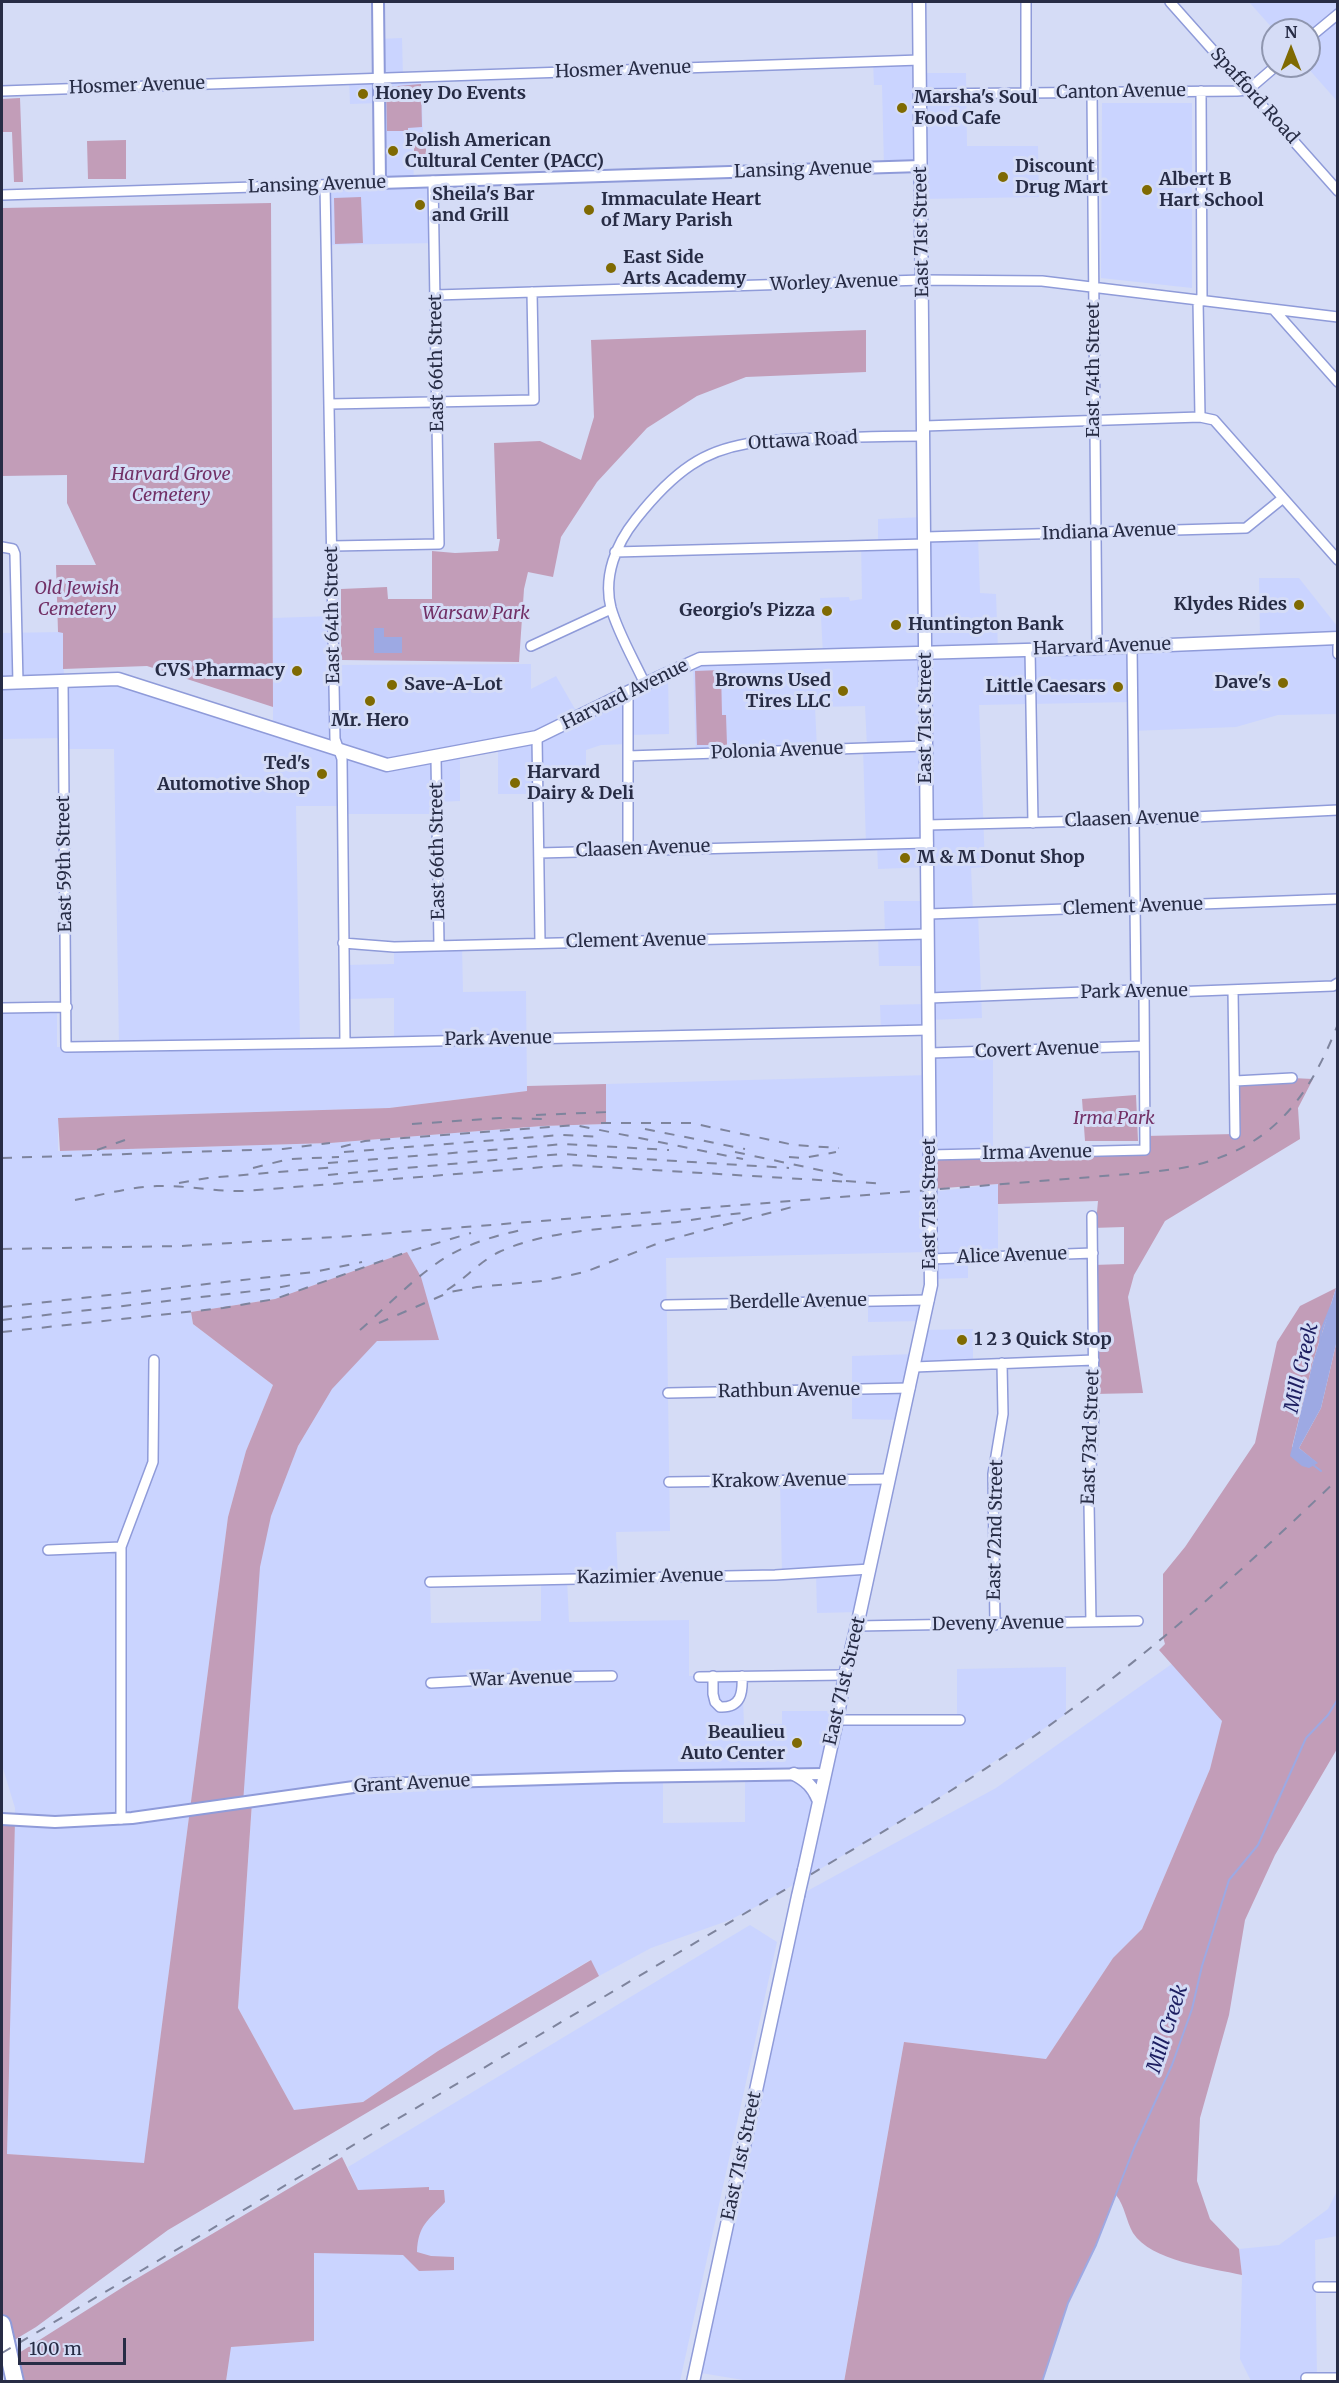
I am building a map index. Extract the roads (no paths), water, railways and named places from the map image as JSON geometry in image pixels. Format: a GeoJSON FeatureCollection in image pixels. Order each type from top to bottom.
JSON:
{"type":"FeatureCollection","features":[{"type":"Feature","properties":{"kind":"highway"},"geometry":{"type":"LineString","coordinates":[[2,2324],[15,2382]]}},
{"type":"Feature","properties":{"kind":"main road","name":"East 71st Street"},"geometry":{"type":"LineString","coordinates":[[693,2382],[845,1675],[929,1300],[929,914],[919,2]]}},
{"type":"Feature","properties":{"kind":"main road","name":"Harvard Avenue"},"geometry":{"type":"LineString","coordinates":[[2,683],[118,679],[387,765],[436,758],[537,737],[700,659],[1097,648],[1338,638]]}},
{"type":"Feature","properties":{"kind":"main road"},"geometry":{"type":"LineString","coordinates":[[794,1774],[807,1782],[818,1799]]}},
{"type":"Feature","properties":{"kind":"street"},"geometry":{"type":"LineString","coordinates":[[378,2],[380,183]]}},
{"type":"Feature","properties":{"kind":"street"},"geometry":{"type":"LineString","coordinates":[[1026,2],[1026,94]]}},
{"type":"Feature","properties":{"kind":"street","name":"Spafford Road"},"geometry":{"type":"LineString","coordinates":[[1170,2],[1338,190]]}},
{"type":"Feature","properties":{"kind":"street"},"geometry":{"type":"LineString","coordinates":[[1321,28],[1338,14]]}},
{"type":"Feature","properties":{"kind":"street","name":"Hosmer Avenue"},"geometry":{"type":"LineString","coordinates":[[2,92],[920,60]]}},
{"type":"Feature","properties":{"kind":"street"},"geometry":{"type":"LineString","coordinates":[[1248,90],[1262,78]]}},
{"type":"Feature","properties":{"kind":"street","name":"Canton Avenue"},"geometry":{"type":"LineString","coordinates":[[920,94],[1248,90]]}},
{"type":"Feature","properties":{"kind":"street"},"geometry":{"type":"LineString","coordinates":[[1201,91],[1200,417],[1214,420],[1338,560]]}},
{"type":"Feature","properties":{"kind":"street","name":"East 74th Street"},"geometry":{"type":"LineString","coordinates":[[1092,92],[1097,648]]}},
{"type":"Feature","properties":{"kind":"street","name":"Lansing Avenue"},"geometry":{"type":"LineString","coordinates":[[2,195],[921,166]]}},
{"type":"Feature","properties":{"kind":"street","name":"East 66th Street"},"geometry":{"type":"LineString","coordinates":[[332,546],[439,544],[433,182]]}},
{"type":"Feature","properties":{"kind":"street","name":"East 64th Street"},"geometry":{"type":"LineString","coordinates":[[325,185],[335,739],[342,759],[345,1043]]}},
{"type":"Feature","properties":{"kind":"street","name":"Worley Avenue"},"geometry":{"type":"LineString","coordinates":[[436,295],[922,280],[1042,281],[1338,317]]}},
{"type":"Feature","properties":{"kind":"street"},"geometry":{"type":"LineString","coordinates":[[330,404],[534,400],[532,292]]}},
{"type":"Feature","properties":{"kind":"street"},"geometry":{"type":"LineString","coordinates":[[1274,310],[1338,382]]}},
{"type":"Feature","properties":{"kind":"street","name":"Ottawa Road"},"geometry":{"type":"LineString","coordinates":[[645,684],[612,609],[609,589],[615,552],[625,533],[638,516],[675,478],[714,453],[739,444],[769,440],[1200,417]]}},
{"type":"Feature","properties":{"kind":"street","name":"Indiana Avenue"},"geometry":{"type":"LineString","coordinates":[[615,552],[925,541],[1095,531],[1246,528],[1283,498]]}},
{"type":"Feature","properties":{"kind":"street"},"geometry":{"type":"LineString","coordinates":[[2,547],[13,549],[18,683]]}},
{"type":"Feature","properties":{"kind":"street"},"geometry":{"type":"LineString","coordinates":[[531,646],[612,609]]}},
{"type":"Feature","properties":{"kind":"street"},"geometry":{"type":"LineString","coordinates":[[1132,646],[1133,820],[1144,1046]]}},
{"type":"Feature","properties":{"kind":"street"},"geometry":{"type":"LineString","coordinates":[[1338,646],[1338,654]]}},
{"type":"Feature","properties":{"kind":"street"},"geometry":{"type":"LineString","coordinates":[[1030,649],[1033,823]]}},
{"type":"Feature","properties":{"kind":"street","name":"East 59th Street"},"geometry":{"type":"LineString","coordinates":[[63,681],[66,1047]]}},
{"type":"Feature","properties":{"kind":"street"},"geometry":{"type":"LineString","coordinates":[[628,692],[628,849]]}},
{"type":"Feature","properties":{"kind":"street"},"geometry":{"type":"LineString","coordinates":[[537,737],[540,943]]}},
{"type":"Feature","properties":{"kind":"street","name":"Polonia Avenue"},"geometry":{"type":"LineString","coordinates":[[628,756],[926,746]]}},
{"type":"Feature","properties":{"kind":"street","name":"East 66th Street"},"geometry":{"type":"LineString","coordinates":[[436,758],[439,945]]}},
{"type":"Feature","properties":{"kind":"street","name":"Claasen Avenue"},"geometry":{"type":"LineString","coordinates":[[927,825],[1133,820],[1338,810]]}},
{"type":"Feature","properties":{"kind":"street","name":"Claasen Avenue"},"geometry":{"type":"LineString","coordinates":[[539,853],[928,843]]}},
{"type":"Feature","properties":{"kind":"street","name":"Clement Avenue"},"geometry":{"type":"LineString","coordinates":[[929,914],[1338,899]]}},
{"type":"Feature","properties":{"kind":"street","name":"Clement Avenue"},"geometry":{"type":"LineString","coordinates":[[343,944],[394,947],[928,934]]}},
{"type":"Feature","properties":{"kind":"street","name":"Park Avenue"},"geometry":{"type":"LineString","coordinates":[[929,998],[1233,990],[1333,986],[1338,983]]}},
{"type":"Feature","properties":{"kind":"street"},"geometry":{"type":"LineString","coordinates":[[1233,990],[1235,1134]]}},
{"type":"Feature","properties":{"kind":"street"},"geometry":{"type":"LineString","coordinates":[[2,1008],[67,1007]]}},
{"type":"Feature","properties":{"kind":"street","name":"Park Avenue"},"geometry":{"type":"LineString","coordinates":[[66,1047],[345,1043],[929,1029]]}},
{"type":"Feature","properties":{"kind":"street","name":"Covert Avenue"},"geometry":{"type":"LineString","coordinates":[[930,1053],[1144,1046]]}},
{"type":"Feature","properties":{"kind":"street","name":"Irma Avenue"},"geometry":{"type":"LineString","coordinates":[[930,1155],[1145,1150],[1144,1046]]}},
{"type":"Feature","properties":{"kind":"street"},"geometry":{"type":"LineString","coordinates":[[1234,1081],[1292,1078]]}},
{"type":"Feature","properties":{"kind":"street","name":"East 73rd Street"},"geometry":{"type":"LineString","coordinates":[[1091,1622],[1089,1480],[1094,1413],[1092,1216]]}},
{"type":"Feature","properties":{"kind":"street","name":"Alice Avenue"},"geometry":{"type":"LineString","coordinates":[[930,1259],[1093,1253]]}},
{"type":"Feature","properties":{"kind":"street","name":"Berdelle Avenue"},"geometry":{"type":"LineString","coordinates":[[666,1305],[929,1300]]}},
{"type":"Feature","properties":{"kind":"street"},"geometry":{"type":"LineString","coordinates":[[121,1820],[122,1547],[153,1462],[154,1360]]}},
{"type":"Feature","properties":{"kind":"street"},"geometry":{"type":"LineString","coordinates":[[914,1367],[1094,1360]]}},
{"type":"Feature","properties":{"kind":"street","name":"East 72nd Street"},"geometry":{"type":"LineString","coordinates":[[995,1624],[993,1474],[1003,1414],[1002,1363]]}},
{"type":"Feature","properties":{"kind":"street","name":"Rathbun Avenue"},"geometry":{"type":"LineString","coordinates":[[668,1393],[909,1388]]}},
{"type":"Feature","properties":{"kind":"street","name":"Krakow Avenue"},"geometry":{"type":"LineString","coordinates":[[669,1482],[889,1479]]}},
{"type":"Feature","properties":{"kind":"street"},"geometry":{"type":"LineString","coordinates":[[48,1550],[122,1547]]}},
{"type":"Feature","properties":{"kind":"street","name":"Kazimier Avenue"},"geometry":{"type":"LineString","coordinates":[[430,1582],[775,1575],[870,1569]]}},
{"type":"Feature","properties":{"kind":"street","name":"Deveny Avenue"},"geometry":{"type":"LineString","coordinates":[[857,1626],[1138,1621]]}},
{"type":"Feature","properties":{"kind":"street"},"geometry":{"type":"LineString","coordinates":[[699,1677],[845,1675]]}},
{"type":"Feature","properties":{"kind":"street","name":"War Avenue"},"geometry":{"type":"LineString","coordinates":[[431,1683],[612,1676]]}},
{"type":"Feature","properties":{"kind":"street"},"geometry":{"type":"LineString","coordinates":[[712,1676],[715,1702],[720,1707],[728,1707],[740,1700],[742,1676]]}},
{"type":"Feature","properties":{"kind":"street"},"geometry":{"type":"LineString","coordinates":[[837,1720],[960,1720]]}},
{"type":"Feature","properties":{"kind":"street","name":"Grant Avenue"},"geometry":{"type":"LineString","coordinates":[[2,1819],[54,1822],[121,1820],[375,1784],[824,1774]]}},
{"type":"Feature","properties":{"kind":"street"},"geometry":{"type":"LineString","coordinates":[[1318,2287],[1338,2287]]}},
{"type":"Feature","properties":{"kind":"street"},"geometry":{"type":"LineString","coordinates":[[1306,2378],[1338,2378]]}},
{"type":"Feature","properties":{"kind":"waterway","name":"Mill Creek"},"geometry":{"type":"LineString","coordinates":[[1320,1343],[1321,1331],[1331,1306]]}},
{"type":"Feature","properties":{"kind":"waterway","name":"Mill Creek"},"geometry":{"type":"LineString","coordinates":[[1312,1464],[1321,1471]]}},
{"type":"Feature","properties":{"kind":"waterway","name":"Mill Creek"},"geometry":{"type":"LineString","coordinates":[[1042,2382],[1068,2303],[1096,2245],[1134,2148],[1172,2065],[1192,2009],[1202,1966],[1229,1880],[1258,1845],[1306,1738],[1328,1715],[1338,1699]]}},
{"type":"Feature","properties":{"kind":"railway"},"geometry":{"type":"LineString","coordinates":[[2,1249],[180,1246],[353,1236],[1181,1168],[1216,1159],[1242,1148],[1264,1134],[1283,1117],[1314,1076],[1338,1024]]}},
{"type":"Feature","properties":{"kind":"railway"},"geometry":{"type":"LineString","coordinates":[[536,1115],[609,1112]]}},
{"type":"Feature","properties":{"kind":"railway"},"geometry":{"type":"LineString","coordinates":[[412,1124],[500,1118],[544,1119]]}},
{"type":"Feature","properties":{"kind":"railway"},"geometry":{"type":"LineString","coordinates":[[601,1123],[691,1123],[794,1145],[839,1148]]}},
{"type":"Feature","properties":{"kind":"railway"},"geometry":{"type":"LineString","coordinates":[[341,1147],[365,1141],[575,1125],[743,1159]]}},
{"type":"Feature","properties":{"kind":"railway"},"geometry":{"type":"LineString","coordinates":[[645,1129],[745,1149]]}},
{"type":"Feature","properties":{"kind":"railway"},"geometry":{"type":"LineString","coordinates":[[344,1152],[561,1135],[601,1137]]}},
{"type":"Feature","properties":{"kind":"railway"},"geometry":{"type":"LineString","coordinates":[[97,1150],[125,1140]]}},
{"type":"Feature","properties":{"kind":"railway"},"geometry":{"type":"LineString","coordinates":[[2,1158],[283,1149],[330,1143]]}},
{"type":"Feature","properties":{"kind":"railway"},"geometry":{"type":"LineString","coordinates":[[328,1163],[565,1144],[669,1150]]}},
{"type":"Feature","properties":{"kind":"railway"},"geometry":{"type":"LineString","coordinates":[[735,1152],[843,1175]]}},
{"type":"Feature","properties":{"kind":"railway"},"geometry":{"type":"LineString","coordinates":[[789,1157],[804,1158],[836,1152]]}},
{"type":"Feature","properties":{"kind":"railway"},"geometry":{"type":"LineString","coordinates":[[328,1175],[562,1154],[789,1168]]}},
{"type":"Feature","properties":{"kind":"railway"},"geometry":{"type":"LineString","coordinates":[[253,1168],[289,1159],[339,1157]]}},
{"type":"Feature","properties":{"kind":"railway"},"geometry":{"type":"LineString","coordinates":[[75,1200],[147,1187],[168,1186],[245,1191],[569,1165],[852,1182]]}},
{"type":"Feature","properties":{"kind":"railway"},"geometry":{"type":"LineString","coordinates":[[179,1183],[208,1178],[337,1167]]}},
{"type":"Feature","properties":{"kind":"railway"},"geometry":{"type":"LineString","coordinates":[[846,1181],[885,1184]]}},
{"type":"Feature","properties":{"kind":"railway"},"geometry":{"type":"LineString","coordinates":[[379,1323],[450,1292],[542,1281],[585,1272],[664,1241],[792,1207]]}},
{"type":"Feature","properties":{"kind":"railway"},"geometry":{"type":"LineString","coordinates":[[447,1290],[499,1252],[538,1239],[581,1231],[743,1213]]}},
{"type":"Feature","properties":{"kind":"railway"},"geometry":{"type":"LineString","coordinates":[[360,1330],[414,1281],[455,1252],[478,1242],[526,1229]]}},
{"type":"Feature","properties":{"kind":"railway"},"geometry":{"type":"LineString","coordinates":[[2,1332],[223,1308],[275,1299],[407,1252],[471,1233]]}},
{"type":"Feature","properties":{"kind":"railway"},"geometry":{"type":"LineString","coordinates":[[2,1307],[314,1272],[362,1262]]}},
{"type":"Feature","properties":{"kind":"railway"},"geometry":{"type":"LineString","coordinates":[[2,1320],[271,1289],[297,1284]]}},
{"type":"Feature","properties":{"kind":"railway"},"geometry":{"type":"LineString","coordinates":[[2,2353],[928,1805],[997,1761],[1101,1687],[1171,1631],[1338,1479]]}},
{"type":"Feature","properties":{"kind":"place","name":"Honey Do Events"},"geometry":{"type":"Point","coordinates":[363,94]}},
{"type":"Feature","properties":{"kind":"place","name":"Marsha's Soul Food Cafe"},"geometry":{"type":"Point","coordinates":[902,108]}},
{"type":"Feature","properties":{"kind":"place","name":"Polish American Cultural Center (PACC)"},"geometry":{"type":"Point","coordinates":[393,151]}},
{"type":"Feature","properties":{"kind":"place","name":"Discount Drug Mart"},"geometry":{"type":"Point","coordinates":[1003,177]}},
{"type":"Feature","properties":{"kind":"place","name":"Albert B Hart School"},"geometry":{"type":"Point","coordinates":[1147,190]}},
{"type":"Feature","properties":{"kind":"place","name":"Sheila's Bar and Grill"},"geometry":{"type":"Point","coordinates":[420,205]}},
{"type":"Feature","properties":{"kind":"place","name":"Immaculate Heart of Mary Parish"},"geometry":{"type":"Point","coordinates":[589,210]}},
{"type":"Feature","properties":{"kind":"place","name":"East Side Arts Academy"},"geometry":{"type":"Point","coordinates":[611,268]}},
{"type":"Feature","properties":{"kind":"place","name":"Klydes Rides"},"geometry":{"type":"Point","coordinates":[1299,605]}},
{"type":"Feature","properties":{"kind":"place","name":"Georgio's Pizza"},"geometry":{"type":"Point","coordinates":[827,611]}},
{"type":"Feature","properties":{"kind":"place","name":"Huntington Bank"},"geometry":{"type":"Point","coordinates":[896,625]}},
{"type":"Feature","properties":{"kind":"place","name":"CVS Pharmacy"},"geometry":{"type":"Point","coordinates":[297,671]}},
{"type":"Feature","properties":{"kind":"place","name":"Dave's"},"geometry":{"type":"Point","coordinates":[1283,683]}},
{"type":"Feature","properties":{"kind":"place","name":"Save-A-Lot"},"geometry":{"type":"Point","coordinates":[392,685]}},
{"type":"Feature","properties":{"kind":"place","name":"Little Caesars"},"geometry":{"type":"Point","coordinates":[1118,687]}},
{"type":"Feature","properties":{"kind":"place","name":"Browns Used Tires LLC"},"geometry":{"type":"Point","coordinates":[843,691]}},
{"type":"Feature","properties":{"kind":"place","name":"Mr. Hero"},"geometry":{"type":"Point","coordinates":[370,701]}},
{"type":"Feature","properties":{"kind":"place","name":"Ted's Automotive Shop"},"geometry":{"type":"Point","coordinates":[322,774]}},
{"type":"Feature","properties":{"kind":"place","name":"Harvard Dairy & Deli"},"geometry":{"type":"Point","coordinates":[515,783]}},
{"type":"Feature","properties":{"kind":"place","name":"M & M Donut Shop"},"geometry":{"type":"Point","coordinates":[905,858]}},
{"type":"Feature","properties":{"kind":"place","name":"1 2 3 Quick Stop"},"geometry":{"type":"Point","coordinates":[962,1340]}},
{"type":"Feature","properties":{"kind":"place","name":"Beaulieu Auto Center"},"geometry":{"type":"Point","coordinates":[797,1743]}},
{"type":"Feature","properties":{"kind":"park label","name":"Harvard Grove Cemetery"},"geometry":{"type":"Point","coordinates":[171,485]}},
{"type":"Feature","properties":{"kind":"park label","name":"Old Jewish Cemetery"},"geometry":{"type":"Point","coordinates":[77,599]}},
{"type":"Feature","properties":{"kind":"park label","name":"Warsaw Park"},"geometry":{"type":"Point","coordinates":[476,614]}},
{"type":"Feature","properties":{"kind":"park label","name":"Irma Park"},"geometry":{"type":"Point","coordinates":[1114,1119]}}]}
